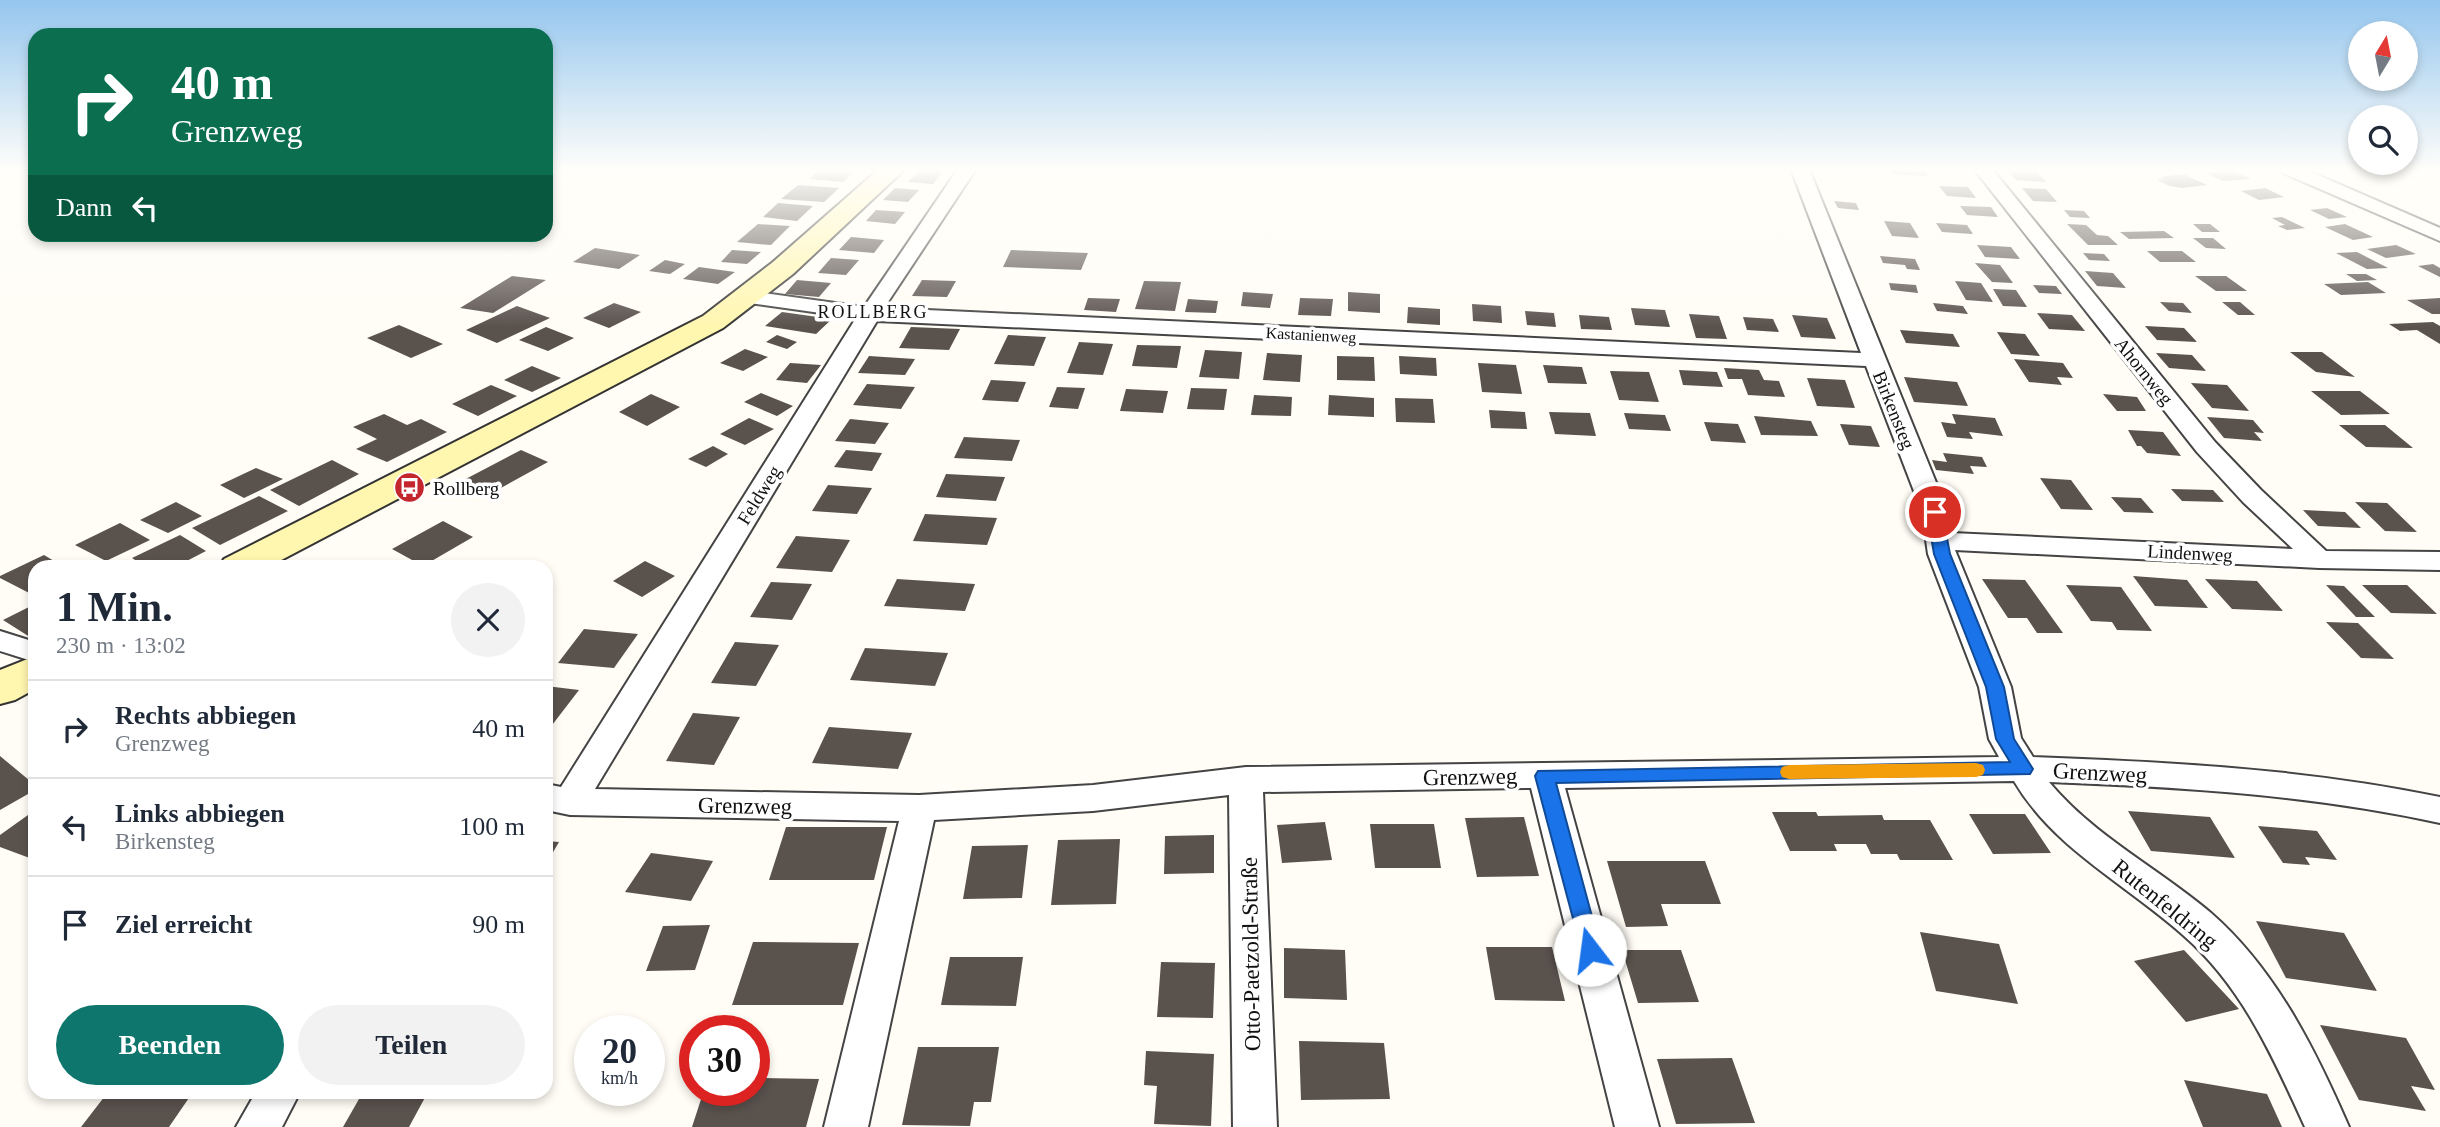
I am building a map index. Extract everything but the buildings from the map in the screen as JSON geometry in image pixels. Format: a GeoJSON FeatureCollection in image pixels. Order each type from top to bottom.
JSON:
{"type":"FeatureCollection","features":[{"type":"Feature","properties":{"kind":"main road"},"geometry":{"type":"LineString","coordinates":[[252,560],[687,336],[749,297],[833,222]]}},
{"type":"Feature","properties":{"kind":"main road"},"geometry":{"type":"LineString","coordinates":[[0,688],[28,674]]}},
{"type":"Feature","properties":{"kind":"street","name":"Feldweg"},"geometry":{"type":"LineString","coordinates":[[558,799],[932,222]]}},
{"type":"Feature","properties":{"kind":"street","name":"Birkensteg"},"geometry":{"type":"LineString","coordinates":[[1820,222],[1935,512],[1942,554],[1995,687],[2005,739],[2024,769]]}},
{"type":"Feature","properties":{"kind":"street","name":"Ahornweg"},"geometry":{"type":"LineString","coordinates":[[2025,222],[2206,447],[2252,496],[2319,559]]}},
{"type":"Feature","properties":{"kind":"street"},"geometry":{"type":"LineString","coordinates":[[2409,222],[2440,235]]}},
{"type":"Feature","properties":{"kind":"street","name":"Kastanienweg"},"geometry":{"type":"LineString","coordinates":[[749,297],[870,314],[1874,360]]}},
{"type":"Feature","properties":{"kind":"street","name":"Lindenweg"},"geometry":{"type":"LineString","coordinates":[[1940,541],[2319,559],[2440,561]]}},
{"type":"Feature","properties":{"kind":"street"},"geometry":{"type":"LineString","coordinates":[[0,641],[28,650]]}},
{"type":"Feature","properties":{"kind":"street","name":"Grenzweg"},"geometry":{"type":"LineString","coordinates":[[558,799],[919,808],[1093,799],[1246,780],[2024,769],[2327,788],[2440,810]]}},
{"type":"Feature","properties":{"kind":"street","name":"Rutenfeldring"},"geometry":{"type":"LineString","coordinates":[[2024,769],[2038,793],[2072,828],[2114,863],[2197,924],[2241,970],[2280,1028],[2326,1127]]}},
{"type":"Feature","properties":{"kind":"street"},"geometry":{"type":"LineString","coordinates":[[1545,776],[1637,1127]]}},
{"type":"Feature","properties":{"kind":"street","name":"Otto-Paetzold-Straße"},"geometry":{"type":"LineString","coordinates":[[1246,780],[1255,1127]]}},
{"type":"Feature","properties":{"kind":"street"},"geometry":{"type":"LineString","coordinates":[[846,1127],[919,808]]}},
{"type":"Feature","properties":{"kind":"street"},"geometry":{"type":"LineString","coordinates":[[258,1127],[275,1099]]}},
{"type":"Feature","properties":{"kind":"slow traffic"},"geometry":{"type":"LineString","coordinates":[[1789,772],[1976,770]]}},
{"type":"Feature","properties":{"kind":"place","name":"Rollberg"},"geometry":{"type":"Point","coordinates":[410,488]}},
{"type":"Feature","properties":{"kind":"district","name":"ROLLBERG"},"geometry":{"type":"Point","coordinates":[873,312]}},
{"type":"Feature","properties":{"kind":"route"},"geometry":{"type":"LineString","coordinates":[[1590,950],[1545,776],[2024,769],[2005,739],[1995,687],[1942,554],[1935,512]]}}]}
